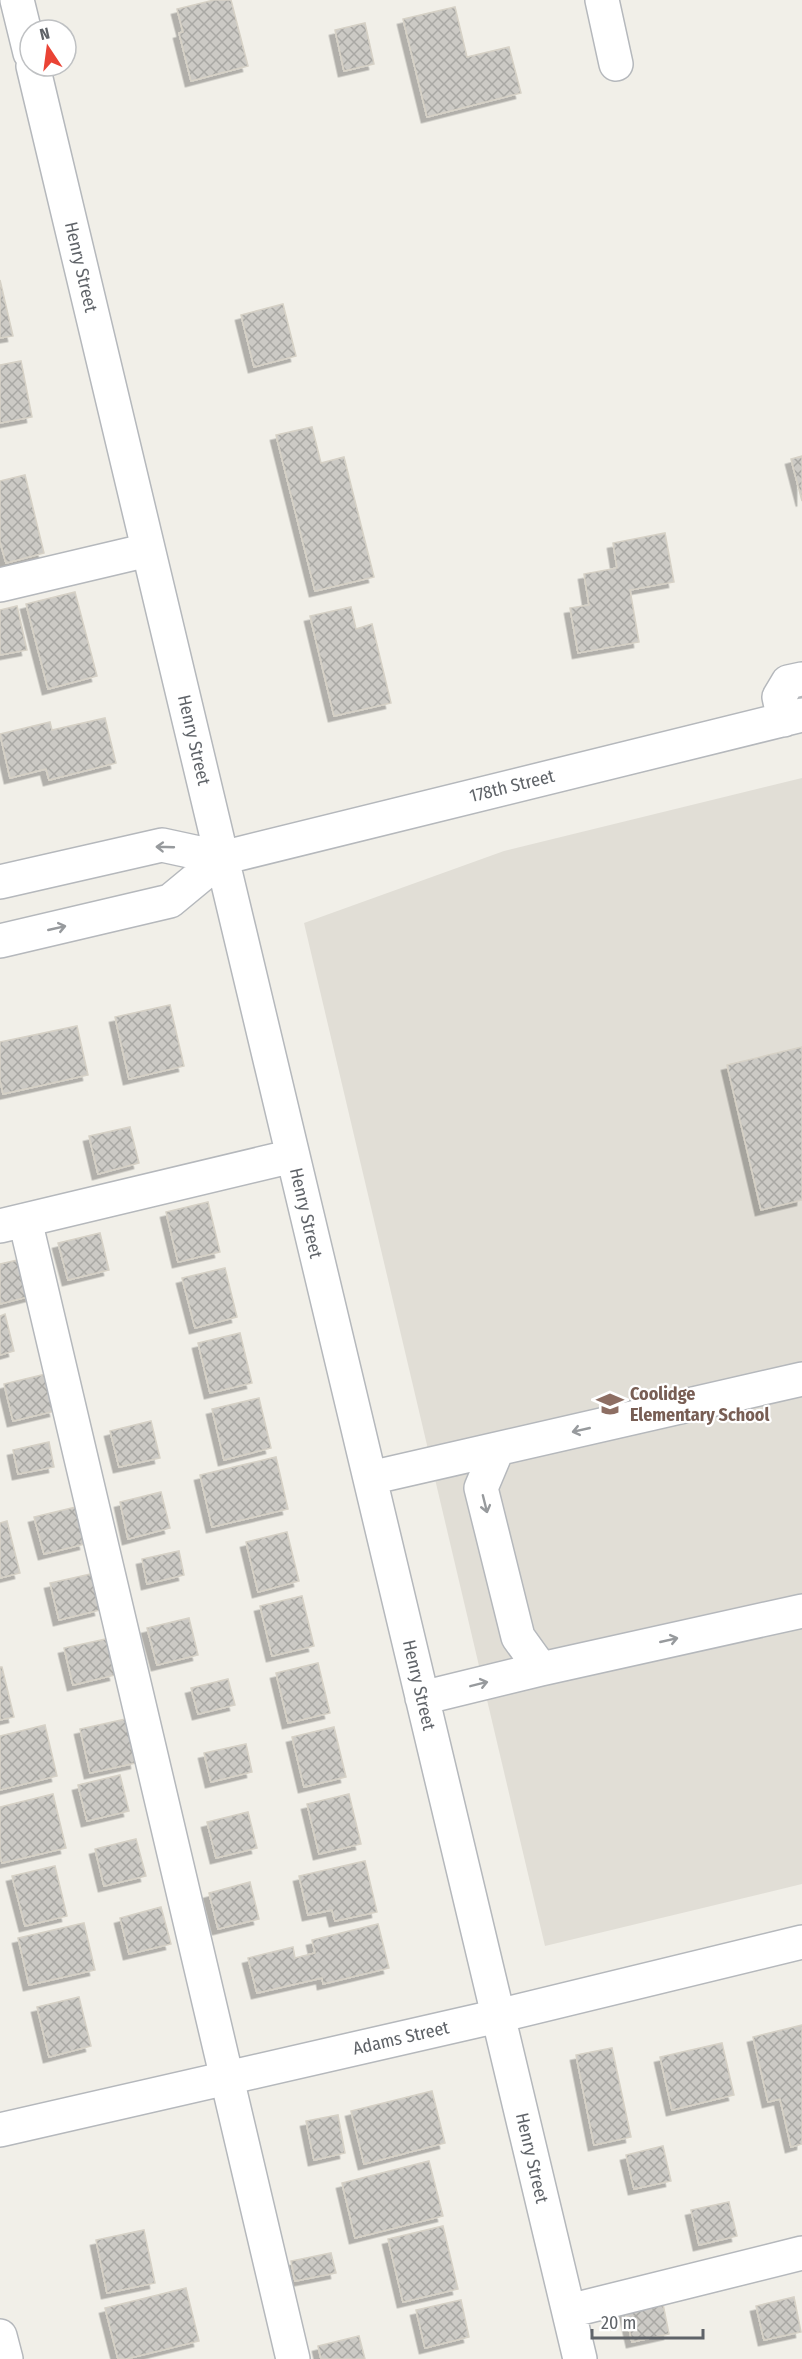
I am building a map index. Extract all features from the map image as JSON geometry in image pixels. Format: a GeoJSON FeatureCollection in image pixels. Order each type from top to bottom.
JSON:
{"type":"FeatureCollection","features":[{"type":"Feature","properties":{"kind":"street"},"geometry":{"type":"LineString","coordinates":[[17,0],[21,18]]}},
{"type":"Feature","properties":{"kind":"street"},"geometry":{"type":"LineString","coordinates":[[602,0],[616,64]]}},
{"type":"Feature","properties":{"kind":"street","name":"Henry Street"},"geometry":{"type":"LineString","coordinates":[[36,78],[580,2359]]}},
{"type":"Feature","properties":{"kind":"street"},"geometry":{"type":"LineString","coordinates":[[0,585],[148,550]]}},
{"type":"Feature","properties":{"kind":"street"},"geometry":{"type":"LineString","coordinates":[[793,717],[779,697],[788,682],[802,679]]}},
{"type":"Feature","properties":{"kind":"street","name":"178th Street"},"geometry":{"type":"LineString","coordinates":[[0,941],[170,901],[222,858],[793,717]]}},
{"type":"Feature","properties":{"kind":"street","name":"178th Street"},"geometry":{"type":"LineString","coordinates":[[0,882],[162,845],[222,858]]}},
{"type":"Feature","properties":{"kind":"street"},"geometry":{"type":"LineString","coordinates":[[293,1156],[12,1223],[227,2078],[293,2359]]}},
{"type":"Feature","properties":{"kind":"street"},"geometry":{"type":"LineString","coordinates":[[370,1478],[802,1379]]}},
{"type":"Feature","properties":{"kind":"street"},"geometry":{"type":"LineString","coordinates":[[497,1450],[481,1488],[518,1637],[541,1669]]}},
{"type":"Feature","properties":{"kind":"street"},"geometry":{"type":"LineString","coordinates":[[422,1698],[802,1611]]}},
{"type":"Feature","properties":{"kind":"street","name":"Adams Street"},"geometry":{"type":"LineString","coordinates":[[0,2130],[498,2016],[802,1942]]}},
{"type":"Feature","properties":{"kind":"street"},"geometry":{"type":"LineString","coordinates":[[569,2311],[802,2253]]}},
{"type":"Feature","properties":{"kind":"street"},"geometry":{"type":"LineString","coordinates":[[0,2336],[6,2359]]}},
{"type":"Feature","properties":{"kind":"shaded area","name":"Coolidge Elementary School"},"geometry":{"type":"Polygon","coordinates":[[[802,778],[802,1884],[545,1946],[304,923],[504,851],[802,778]]]}},
{"type":"Feature","properties":{"kind":"building"},"geometry":{"type":"Polygon","coordinates":[[[214,0],[231,0],[248,66],[191,81],[179,33],[183,32],[177,9],[214,0]]]}},
{"type":"Feature","properties":{"kind":"building"},"geometry":{"type":"Polygon","coordinates":[[[455,7],[467,57],[509,47],[521,93],[427,117],[403,19],[455,7]]]}},
{"type":"Feature","properties":{"kind":"building"},"geometry":{"type":"Polygon","coordinates":[[[365,23],[374,64],[344,71],[335,30],[365,23]]]}},
{"type":"Feature","properties":{"kind":"building"},"geometry":{"type":"Polygon","coordinates":[[[0,280],[13,336],[0,338],[0,280]]]}},
{"type":"Feature","properties":{"kind":"building"},"geometry":{"type":"Polygon","coordinates":[[[283,304],[296,356],[254,367],[241,315],[283,304]]]}},
{"type":"Feature","properties":{"kind":"building"},"geometry":{"type":"Polygon","coordinates":[[[21,361],[32,417],[0,423],[0,365],[21,361]]]}},
{"type":"Feature","properties":{"kind":"building"},"geometry":{"type":"Polygon","coordinates":[[[312,427],[321,463],[344,457],[374,577],[315,591],[276,435],[312,427]]]}},
{"type":"Feature","properties":{"kind":"building"},"geometry":{"type":"Polygon","coordinates":[[[802,456],[802,501],[791,459],[802,456]]]}},
{"type":"Feature","properties":{"kind":"building"},"geometry":{"type":"Polygon","coordinates":[[[25,475],[44,553],[6,563],[0,542],[0,481],[25,475]]]}},
{"type":"Feature","properties":{"kind":"building"},"geometry":{"type":"Polygon","coordinates":[[[665,533],[674,582],[630,590],[639,642],[578,653],[570,608],[589,605],[584,574],[617,568],[613,543],[665,533]]]}},
{"type":"Feature","properties":{"kind":"building"},"geometry":{"type":"Polygon","coordinates":[[[75,592],[97,676],[48,689],[26,604],[75,592]]]}},
{"type":"Feature","properties":{"kind":"building"},"geometry":{"type":"Polygon","coordinates":[[[17,606],[27,650],[0,655],[0,610],[17,606]]]}},
{"type":"Feature","properties":{"kind":"building"},"geometry":{"type":"Polygon","coordinates":[[[351,607],[356,629],[372,624],[391,703],[334,716],[310,616],[351,607]]]}},
{"type":"Feature","properties":{"kind":"building"},"geometry":{"type":"Polygon","coordinates":[[[105,718],[116,763],[49,780],[46,769],[10,778],[0,734],[50,722],[52,730],[105,718]]]}},
{"type":"Feature","properties":{"kind":"building"},"geometry":{"type":"Polygon","coordinates":[[[170,1005],[184,1066],[129,1079],[115,1017],[170,1005]]]}},
{"type":"Feature","properties":{"kind":"building"},"geometry":{"type":"Polygon","coordinates":[[[77,1026],[88,1075],[3,1094],[0,1080],[0,1042],[77,1026]]]}},
{"type":"Feature","properties":{"kind":"building"},"geometry":{"type":"Polygon","coordinates":[[[802,1047],[802,1200],[761,1210],[727,1065],[802,1047]]]}},
{"type":"Feature","properties":{"kind":"building"},"geometry":{"type":"Polygon","coordinates":[[[130,1127],[139,1163],[98,1174],[89,1136],[130,1127]]]}},
{"type":"Feature","properties":{"kind":"building"},"geometry":{"type":"Polygon","coordinates":[[[208,1202],[220,1252],[178,1262],[166,1212],[208,1202]]]}},
{"type":"Feature","properties":{"kind":"building"},"geometry":{"type":"Polygon","coordinates":[[[100,1233],[109,1270],[68,1280],[58,1243],[100,1233]]]}},
{"type":"Feature","properties":{"kind":"building"},"geometry":{"type":"Polygon","coordinates":[[[22,1259],[31,1296],[0,1304],[0,1264],[22,1259]]]}},
{"type":"Feature","properties":{"kind":"building"},"geometry":{"type":"Polygon","coordinates":[[[225,1268],[237,1317],[195,1328],[182,1278],[225,1268]]]}},
{"type":"Feature","properties":{"kind":"building"},"geometry":{"type":"Polygon","coordinates":[[[5,1314],[14,1351],[0,1355],[0,1316],[5,1314]]]}},
{"type":"Feature","properties":{"kind":"building"},"geometry":{"type":"Polygon","coordinates":[[[240,1333],[252,1383],[210,1393],[198,1343],[240,1333]]]}},
{"type":"Feature","properties":{"kind":"building"},"geometry":{"type":"Polygon","coordinates":[[[46,1374],[55,1411],[13,1421],[4,1384],[46,1374]]]}},
{"type":"Feature","properties":{"kind":"building"},"geometry":{"type":"Polygon","coordinates":[[[259,1398],[271,1448],[224,1460],[212,1409],[259,1398]]]}},
{"type":"Feature","properties":{"kind":"building"},"geometry":{"type":"Polygon","coordinates":[[[151,1421],[160,1458],[119,1467],[110,1431],[151,1421]]]}},
{"type":"Feature","properties":{"kind":"building"},"geometry":{"type":"Polygon","coordinates":[[[49,1442],[54,1467],[18,1474],[13,1450],[49,1442]]]}},
{"type":"Feature","properties":{"kind":"building"},"geometry":{"type":"Polygon","coordinates":[[[276,1457],[288,1509],[212,1527],[200,1475],[276,1457]]]}},
{"type":"Feature","properties":{"kind":"building"},"geometry":{"type":"Polygon","coordinates":[[[161,1492],[170,1528],[128,1539],[120,1502],[161,1492]]]}},
{"type":"Feature","properties":{"kind":"building"},"geometry":{"type":"Polygon","coordinates":[[[76,1507],[85,1544],[44,1554],[34,1517],[76,1507]]]}},
{"type":"Feature","properties":{"kind":"building"},"geometry":{"type":"Polygon","coordinates":[[[7,1521],[20,1573],[0,1578],[0,1523],[7,1521]]]}},
{"type":"Feature","properties":{"kind":"building"},"geometry":{"type":"Polygon","coordinates":[[[287,1532],[299,1581],[258,1592],[246,1542],[287,1532]]]}},
{"type":"Feature","properties":{"kind":"building"},"geometry":{"type":"Polygon","coordinates":[[[179,1551],[184,1575],[147,1584],[142,1559],[179,1551]]]}},
{"type":"Feature","properties":{"kind":"building"},"geometry":{"type":"Polygon","coordinates":[[[91,1574],[100,1610],[59,1620],[50,1583],[91,1574]]]}},
{"type":"Feature","properties":{"kind":"building"},"geometry":{"type":"Polygon","coordinates":[[[302,1596],[314,1646],[272,1656],[260,1606],[302,1596]]]}},
{"type":"Feature","properties":{"kind":"building"},"geometry":{"type":"Polygon","coordinates":[[[189,1618],[198,1655],[157,1665],[147,1628],[189,1618]]]}},
{"type":"Feature","properties":{"kind":"building"},"geometry":{"type":"Polygon","coordinates":[[[106,1639],[115,1675],[73,1685],[64,1648],[106,1639]]]}},
{"type":"Feature","properties":{"kind":"building"},"geometry":{"type":"Polygon","coordinates":[[[318,1663],[330,1713],[288,1723],[276,1673],[318,1663]]]}},
{"type":"Feature","properties":{"kind":"building"},"geometry":{"type":"Polygon","coordinates":[[[0,1667],[2,1667],[14,1717],[0,1720],[0,1667]]]}},
{"type":"Feature","properties":{"kind":"building"},"geometry":{"type":"Polygon","coordinates":[[[228,1679],[235,1705],[198,1714],[191,1688],[228,1679]]]}},
{"type":"Feature","properties":{"kind":"building"},"geometry":{"type":"Polygon","coordinates":[[[126,1719],[136,1763],[90,1773],[80,1729],[126,1719]]]}},
{"type":"Feature","properties":{"kind":"building"},"geometry":{"type":"Polygon","coordinates":[[[45,1725],[57,1776],[0,1790],[0,1736],[45,1725]]]}},
{"type":"Feature","properties":{"kind":"building"},"geometry":{"type":"Polygon","coordinates":[[[334,1727],[346,1777],[304,1787],[292,1737],[334,1727]]]}},
{"type":"Feature","properties":{"kind":"building"},"geometry":{"type":"Polygon","coordinates":[[[246,1744],[252,1772],[211,1782],[204,1753],[246,1744]]]}},
{"type":"Feature","properties":{"kind":"building"},"geometry":{"type":"Polygon","coordinates":[[[120,1775],[129,1811],[87,1821],[78,1785],[120,1775]]]}},
{"type":"Feature","properties":{"kind":"building"},"geometry":{"type":"Polygon","coordinates":[[[53,1794],[66,1848],[2,1863],[0,1807],[53,1794]]]}},
{"type":"Feature","properties":{"kind":"building"},"geometry":{"type":"Polygon","coordinates":[[[349,1794],[361,1844],[319,1854],[307,1804],[349,1794]]]}},
{"type":"Feature","properties":{"kind":"building"},"geometry":{"type":"Polygon","coordinates":[[[248,1812],[257,1848],[216,1858],[207,1822],[248,1812]]]}},
{"type":"Feature","properties":{"kind":"building"},"geometry":{"type":"Polygon","coordinates":[[[136,1839],[146,1876],[104,1886],[95,1849],[136,1839]]]}},
{"type":"Feature","properties":{"kind":"building"},"geometry":{"type":"Polygon","coordinates":[[[365,1861],[377,1912],[335,1921],[332,1910],[308,1915],[299,1876],[365,1861]]]}},
{"type":"Feature","properties":{"kind":"building"},"geometry":{"type":"Polygon","coordinates":[[[55,1866],[67,1916],[25,1926],[12,1876],[55,1866]]]}},
{"type":"Feature","properties":{"kind":"building"},"geometry":{"type":"Polygon","coordinates":[[[250,1882],[259,1919],[218,1929],[209,1893],[250,1882]]]}},
{"type":"Feature","properties":{"kind":"building"},"geometry":{"type":"Polygon","coordinates":[[[161,1907],[171,1944],[129,1954],[120,1918],[161,1907]]]}},
{"type":"Feature","properties":{"kind":"building"},"geometry":{"type":"Polygon","coordinates":[[[84,1923],[95,1970],[29,1985],[18,1938],[84,1923]]]}},
{"type":"Feature","properties":{"kind":"building"},"geometry":{"type":"Polygon","coordinates":[[[378,1924],[389,1968],[323,1984],[322,1978],[257,1993],[248,1958],[293,1947],[295,1958],[315,1953],[312,1940],[378,1924]]]}},
{"type":"Feature","properties":{"kind":"building"},"geometry":{"type":"Polygon","coordinates":[[[79,1997],[91,2046],[49,2057],[37,2007],[79,1997]]]}},
{"type":"Feature","properties":{"kind":"building"},"geometry":{"type":"Polygon","coordinates":[[[802,2025],[802,2144],[791,2147],[780,2099],[768,2102],[753,2037],[802,2025]]]}},
{"type":"Feature","properties":{"kind":"building"},"geometry":{"type":"Polygon","coordinates":[[[722,2043],[734,2095],[672,2110],[660,2057],[722,2043]]]}},
{"type":"Feature","properties":{"kind":"building"},"geometry":{"type":"Polygon","coordinates":[[[612,2048],[631,2137],[594,2145],[576,2055],[612,2048]]]}},
{"type":"Feature","properties":{"kind":"building"},"geometry":{"type":"Polygon","coordinates":[[[432,2091],[445,2143],[364,2164],[351,2111],[432,2091]]]}},
{"type":"Feature","properties":{"kind":"building"},"geometry":{"type":"Polygon","coordinates":[[[338,2115],[345,2153],[314,2160],[306,2121],[338,2115]]]}},
{"type":"Feature","properties":{"kind":"building"},"geometry":{"type":"Polygon","coordinates":[[[663,2146],[671,2181],[634,2189],[626,2155],[663,2146]]]}},
{"type":"Feature","properties":{"kind":"building"},"geometry":{"type":"Polygon","coordinates":[[[429,2161],[443,2216],[355,2238],[342,2183],[429,2161]]]}},
{"type":"Feature","properties":{"kind":"building"},"geometry":{"type":"Polygon","coordinates":[[[729,2202],[737,2236],[699,2245],[691,2210],[729,2202]]]}},
{"type":"Feature","properties":{"kind":"building"},"geometry":{"type":"Polygon","coordinates":[[[443,2226],[458,2289],[403,2302],[388,2239],[443,2226]]]}},
{"type":"Feature","properties":{"kind":"building"},"geometry":{"type":"Polygon","coordinates":[[[144,2230],[155,2283],[107,2293],[96,2240],[144,2230]]]}},
{"type":"Feature","properties":{"kind":"building"},"geometry":{"type":"Polygon","coordinates":[[[331,2253],[336,2273],[295,2281],[291,2261],[331,2253]]]}},
{"type":"Feature","properties":{"kind":"building"},"geometry":{"type":"Polygon","coordinates":[[[186,2288],[199,2341],[118,2359],[105,2308],[186,2288]]]}},
{"type":"Feature","properties":{"kind":"building"},"geometry":{"type":"Polygon","coordinates":[[[794,2297],[801,2332],[764,2340],[756,2306],[794,2297]]]}},
{"type":"Feature","properties":{"kind":"building"},"geometry":{"type":"Polygon","coordinates":[[[662,2299],[669,2334],[632,2342],[624,2307],[662,2299]]]}},
{"type":"Feature","properties":{"kind":"building"},"geometry":{"type":"Polygon","coordinates":[[[461,2300],[469,2337],[425,2348],[416,2310],[461,2300]]]}},
{"type":"Feature","properties":{"kind":"building"},"geometry":{"type":"Polygon","coordinates":[[[359,2336],[365,2359],[321,2359],[318,2346],[359,2336]]]}},
{"type":"Feature","properties":{"kind":"place","name":"Coolidge Elementary School"},"geometry":{"type":"Point","coordinates":[610,1404]}}]}
